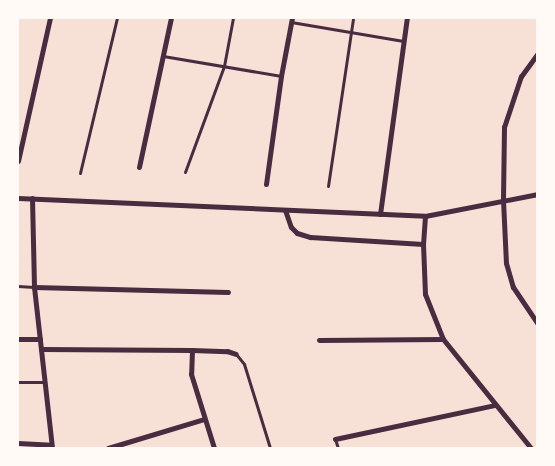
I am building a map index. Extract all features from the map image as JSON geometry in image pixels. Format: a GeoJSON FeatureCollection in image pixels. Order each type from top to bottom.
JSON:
{"type":"FeatureCollection","features":[{"type":"Feature","properties":{"kind":"street"},"geometry":{"type":"LineString","coordinates":[[18,161],[50,18]]}},
{"type":"Feature","properties":{"kind":"street"},"geometry":{"type":"LineString","coordinates":[[139,167],[171,18]]}},
{"type":"Feature","properties":{"kind":"street"},"geometry":{"type":"LineString","coordinates":[[380,214],[403,41],[408,18]]}},
{"type":"Feature","properties":{"kind":"street"},"geometry":{"type":"LineString","coordinates":[[266,184],[291,20]]}},
{"type":"Feature","properties":{"kind":"street"},"geometry":{"type":"LineString","coordinates":[[538,53],[521,76],[504,127],[503,200],[506,263],[513,287],[538,324]]}},
{"type":"Feature","properties":{"kind":"street"},"geometry":{"type":"LineString","coordinates":[[18,198],[425,216],[538,194]]}},
{"type":"Feature","properties":{"kind":"street"},"geometry":{"type":"LineString","coordinates":[[18,443],[52,447],[34,287],[32,198]]}},
{"type":"Feature","properties":{"kind":"street"},"geometry":{"type":"LineString","coordinates":[[284,210],[291,227],[297,233],[310,236],[423,244]]}},
{"type":"Feature","properties":{"kind":"street"},"geometry":{"type":"LineString","coordinates":[[425,216],[423,244],[425,294],[443,339],[531,448]]}},
{"type":"Feature","properties":{"kind":"street"},"geometry":{"type":"LineString","coordinates":[[34,287],[228,292]]}},
{"type":"Feature","properties":{"kind":"street"},"geometry":{"type":"LineString","coordinates":[[18,339],[40,339]]}},
{"type":"Feature","properties":{"kind":"street"},"geometry":{"type":"LineString","coordinates":[[319,340],[443,339]]}},
{"type":"Feature","properties":{"kind":"street"},"geometry":{"type":"LineString","coordinates":[[41,349],[192,350],[227,351],[236,354]]}},
{"type":"Feature","properties":{"kind":"street"},"geometry":{"type":"LineString","coordinates":[[192,350],[191,374],[214,448]]}},
{"type":"Feature","properties":{"kind":"street"},"geometry":{"type":"LineString","coordinates":[[335,439],[495,405]]}},
{"type":"Feature","properties":{"kind":"street"},"geometry":{"type":"LineString","coordinates":[[108,448],[204,419]]}},
{"type":"Feature","properties":{"kind":"lane"},"geometry":{"type":"LineString","coordinates":[[80,173],[117,18]]}},
{"type":"Feature","properties":{"kind":"lane"},"geometry":{"type":"LineString","coordinates":[[185,172],[224,66],[233,18]]}},
{"type":"Feature","properties":{"kind":"lane"},"geometry":{"type":"LineString","coordinates":[[328,186],[353,18]]}},
{"type":"Feature","properties":{"kind":"lane"},"geometry":{"type":"LineString","coordinates":[[291,20],[403,41]]}},
{"type":"Feature","properties":{"kind":"lane"},"geometry":{"type":"LineString","coordinates":[[163,56],[281,76]]}},
{"type":"Feature","properties":{"kind":"lane"},"geometry":{"type":"LineString","coordinates":[[18,286],[34,287]]}},
{"type":"Feature","properties":{"kind":"lane"},"geometry":{"type":"LineString","coordinates":[[236,354],[244,364],[270,448]]}},
{"type":"Feature","properties":{"kind":"lane"},"geometry":{"type":"LineString","coordinates":[[18,382],[45,382]]}},
{"type":"Feature","properties":{"kind":"lane"},"geometry":{"type":"LineString","coordinates":[[335,439],[338,448]]}}]}
